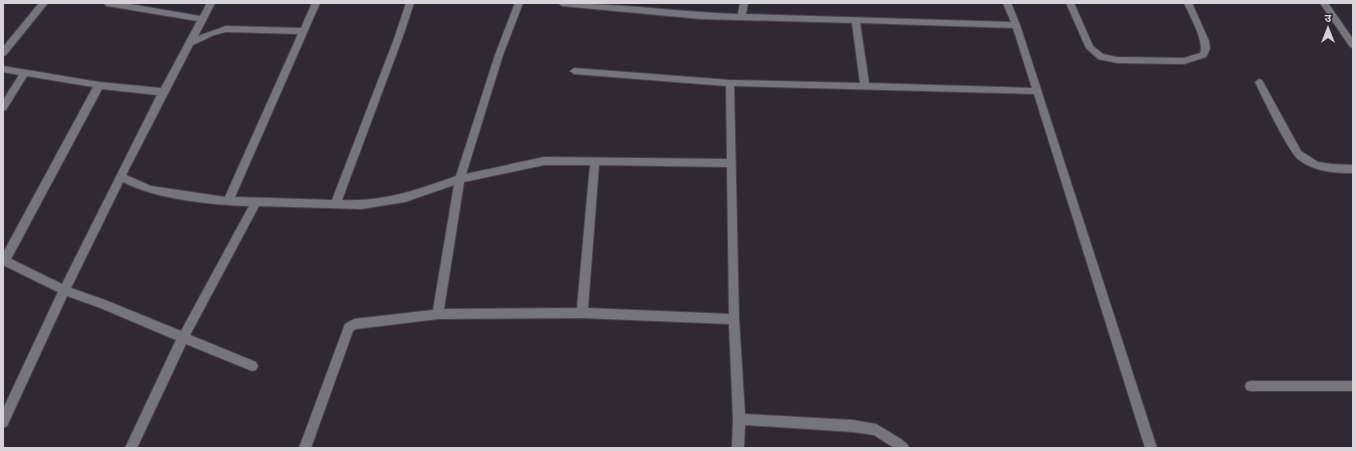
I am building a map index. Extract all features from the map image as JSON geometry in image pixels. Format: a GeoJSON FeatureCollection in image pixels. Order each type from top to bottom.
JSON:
{"type":"FeatureCollection","features":[{"type":"Feature","properties":{"kind":"street"},"geometry":{"type":"LineString","coordinates":[[3,53],[44,3]]}},
{"type":"Feature","properties":{"kind":"street"},"geometry":{"type":"LineString","coordinates":[[107,3],[202,20]]}},
{"type":"Feature","properties":{"kind":"street"},"geometry":{"type":"LineString","coordinates":[[3,422],[64,290],[120,177],[163,92],[211,3]]}},
{"type":"Feature","properties":{"kind":"street"},"geometry":{"type":"LineString","coordinates":[[228,201],[316,3]]}},
{"type":"Feature","properties":{"kind":"street"},"geometry":{"type":"LineString","coordinates":[[335,205],[398,39],[410,3]]}},
{"type":"Feature","properties":{"kind":"street"},"geometry":{"type":"LineString","coordinates":[[438,314],[460,179],[499,54],[520,3]]}},
{"type":"Feature","properties":{"kind":"street"},"geometry":{"type":"LineString","coordinates":[[562,3],[637,7],[742,18],[1016,25]]}},
{"type":"Feature","properties":{"kind":"street"},"geometry":{"type":"LineString","coordinates":[[742,18],[744,3]]}},
{"type":"Feature","properties":{"kind":"street"},"geometry":{"type":"LineString","coordinates":[[1007,3],[1038,91],[1151,448]]}},
{"type":"Feature","properties":{"kind":"street"},"geometry":{"type":"LineString","coordinates":[[1070,3],[1090,48],[1101,57],[1118,60],[1184,61],[1196,58],[1203,54],[1206,49],[1205,41],[1188,3]]}},
{"type":"Feature","properties":{"kind":"street"},"geometry":{"type":"LineString","coordinates":[[1324,3],[1353,45]]}},
{"type":"Feature","properties":{"kind":"street"},"geometry":{"type":"LineString","coordinates":[[856,21],[865,87]]}},
{"type":"Feature","properties":{"kind":"street"},"geometry":{"type":"LineString","coordinates":[[189,43],[211,33],[226,30],[304,31]]}},
{"type":"Feature","properties":{"kind":"street"},"geometry":{"type":"LineString","coordinates":[[3,69],[99,85],[163,92]]}},
{"type":"Feature","properties":{"kind":"street"},"geometry":{"type":"LineString","coordinates":[[574,71],[730,83],[1038,91]]}},
{"type":"Feature","properties":{"kind":"street"},"geometry":{"type":"LineString","coordinates":[[3,108],[25,72]]}},
{"type":"Feature","properties":{"kind":"street"},"geometry":{"type":"LineString","coordinates":[[1259,82],[1298,154],[1305,161],[1318,166],[1337,169],[1353,169]]}},
{"type":"Feature","properties":{"kind":"street"},"geometry":{"type":"LineString","coordinates":[[730,83],[734,320],[739,419],[738,448]]}},
{"type":"Feature","properties":{"kind":"street"},"geometry":{"type":"LineString","coordinates":[[99,85],[4,261],[64,290],[101,303],[252,366]]}},
{"type":"Feature","properties":{"kind":"street"},"geometry":{"type":"LineString","coordinates":[[120,177],[150,190],[228,201],[361,205],[405,198],[460,179],[544,161],[732,164]]}},
{"type":"Feature","properties":{"kind":"street"},"geometry":{"type":"LineString","coordinates":[[582,313],[595,161]]}},
{"type":"Feature","properties":{"kind":"street"},"geometry":{"type":"LineString","coordinates":[[131,448],[172,358],[256,202]]}},
{"type":"Feature","properties":{"kind":"street"},"geometry":{"type":"LineString","coordinates":[[305,448],[349,328],[354,324],[438,314],[582,313],[734,320]]}},
{"type":"Feature","properties":{"kind":"street"},"geometry":{"type":"LineString","coordinates":[[1251,386],[1353,386]]}},
{"type":"Feature","properties":{"kind":"street"},"geometry":{"type":"LineString","coordinates":[[739,419],[853,426],[876,430],[903,448]]}}]}
